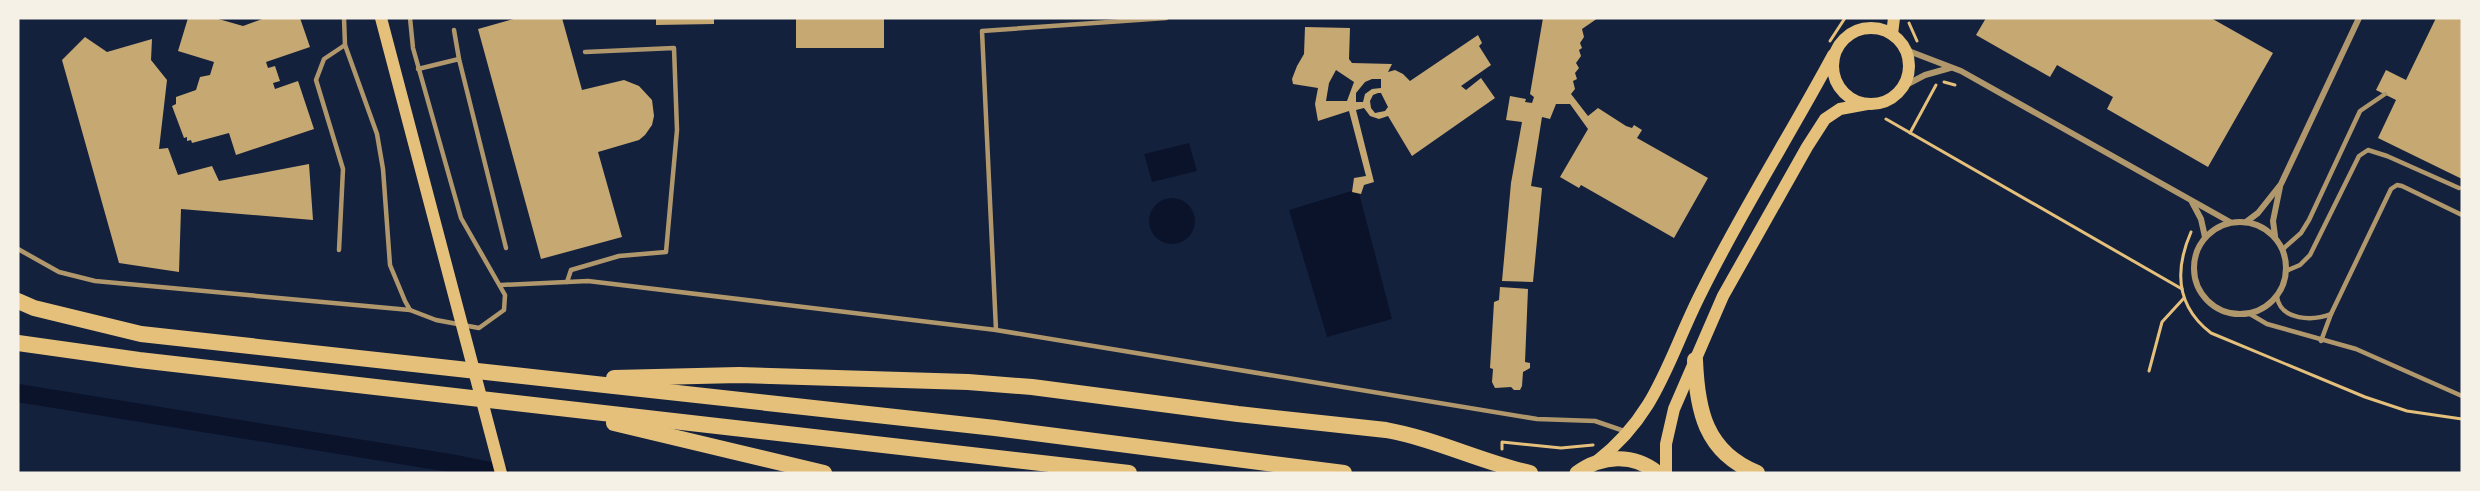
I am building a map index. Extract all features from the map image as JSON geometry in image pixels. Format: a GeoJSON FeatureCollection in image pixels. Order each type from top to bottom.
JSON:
{"type":"FeatureCollection","features":[{"type":"Feature","properties":{"kind":"highway"},"geometry":{"type":"LineString","coordinates":[[18,301],[34,308],[141,334],[995,428],[1344,473]]}},
{"type":"Feature","properties":{"kind":"highway"},"geometry":{"type":"LineString","coordinates":[[18,343],[139,360],[1129,473]]}},
{"type":"Feature","properties":{"kind":"highway"},"geometry":{"type":"LineString","coordinates":[[1695,360],[1696,388],[1701,413],[1708,431],[1728,456],[1742,467],[1757,473]]}},
{"type":"Feature","properties":{"kind":"highway"},"geometry":{"type":"LineString","coordinates":[[546,380],[750,376],[877,378],[1032,387],[1410,434],[1500,466],[1530,473]]}},
{"type":"Feature","properties":{"kind":"highway"},"geometry":{"type":"LineString","coordinates":[[543,406],[824,473]]}},
{"type":"Feature","properties":{"kind":"main road"},"geometry":{"type":"LineString","coordinates":[[381,18],[501,473]]}},
{"type":"Feature","properties":{"kind":"main road"},"geometry":{"type":"LineString","coordinates":[[1577,473],[1597,461],[1629,433],[1650,403],[1700,294],[1830,50],[1863,18]]}},
{"type":"Feature","properties":{"kind":"main road"},"geometry":{"type":"LineString","coordinates":[[1892,34],[1894,18]]}},
{"type":"Feature","properties":{"kind":"main road"},"geometry":{"type":"LineString","coordinates":[[1666,473],[1666,444],[1669,428],[1695,360],[1739,264],[1817,130],[1825,119],[1840,109],[1888,100],[1904,86],[1909,63],[1906,50],[1892,34],[1870,27],[1849,34]]}},
{"type":"Feature","properties":{"kind":"main road"},"geometry":{"type":"LineString","coordinates":[[1830,50],[1832,66],[1839,87],[1846,96],[1867,104]]}},
{"type":"Feature","properties":{"kind":"main road"},"geometry":{"type":"LineString","coordinates":[[1597,461],[1612,458],[1628,459],[1643,463],[1658,473]]}},
{"type":"Feature","properties":{"kind":"street"},"geometry":{"type":"LineString","coordinates":[[2275,237],[2273,221],[2281,184],[2359,18]]}},
{"type":"Feature","properties":{"kind":"street"},"geometry":{"type":"LineString","coordinates":[[1906,50],[1961,71],[2230,222]]}},
{"type":"Feature","properties":{"kind":"street"},"geometry":{"type":"LineString","coordinates":[[1904,86],[1925,75],[1951,68]]}},
{"type":"Feature","properties":{"kind":"street"},"geometry":{"type":"LineString","coordinates":[[2246,222],[2258,213],[2281,184]]}},
{"type":"Feature","properties":{"kind":"street"},"geometry":{"type":"LineString","coordinates":[[2192,202],[2201,219],[2205,237]]}},
{"type":"Feature","properties":{"kind":"street"},"geometry":{"type":"LineString","coordinates":[[2230,222],[2246,222],[2262,227],[2275,237],[2283,249],[2285,282],[2277,297],[2265,308],[2250,314],[2234,315],[2220,311],[2199,291],[2194,278],[2193,263],[2197,249],[2205,237],[2216,228],[2230,222]]}},
{"type":"Feature","properties":{"kind":"lane"},"geometry":{"type":"LineString","coordinates":[[344,18],[345,45],[377,134],[383,169],[390,265],[411,310]]}},
{"type":"Feature","properties":{"kind":"lane"},"geometry":{"type":"LineString","coordinates":[[18,249],[58,273],[95,281],[411,310],[436,320],[479,328],[504,310],[505,295],[461,218],[412,48],[410,18]]}},
{"type":"Feature","properties":{"kind":"lane"},"geometry":{"type":"LineString","coordinates":[[996,330],[982,31],[1166,18]]}},
{"type":"Feature","properties":{"kind":"lane"},"geometry":{"type":"LineString","coordinates":[[454,30],[459,59],[506,248]]}},
{"type":"Feature","properties":{"kind":"lane"},"geometry":{"type":"LineString","coordinates":[[339,250],[343,169],[316,80],[324,59],[345,45]]}},
{"type":"Feature","properties":{"kind":"lane"},"geometry":{"type":"LineString","coordinates":[[567,282],[572,270],[619,256],[666,252],[677,130],[674,48],[585,52]]}},
{"type":"Feature","properties":{"kind":"lane"},"geometry":{"type":"LineString","coordinates":[[418,69],[459,59]]}},
{"type":"Feature","properties":{"kind":"lane"},"geometry":{"type":"LineString","coordinates":[[2283,249],[2301,233],[2309,220],[2360,111],[2385,94]]}},
{"type":"Feature","properties":{"kind":"lane"},"geometry":{"type":"LineString","coordinates":[[2286,271],[2300,265],[2310,255],[2359,156],[2368,150],[2459,188]]}},
{"type":"Feature","properties":{"kind":"lane"},"geometry":{"type":"LineString","coordinates":[[2321,341],[2331,314],[2391,189],[2397,185],[2402,186],[2462,215]]}},
{"type":"Feature","properties":{"kind":"lane"},"geometry":{"type":"LineString","coordinates":[[501,285],[588,281],[996,330],[1536,419],[1595,421],[1629,433]]}},
{"type":"Feature","properties":{"kind":"lane"},"geometry":{"type":"LineString","coordinates":[[2277,297],[2278,304],[2288,314],[2313,318],[2331,314]]}},
{"type":"Feature","properties":{"kind":"lane"},"geometry":{"type":"LineString","coordinates":[[2250,314],[2266,324],[2356,349],[2462,396]]}},
{"type":"Feature","properties":{"kind":"path"},"geometry":{"type":"LineString","coordinates":[[1830,50],[1845,18]]}},
{"type":"Feature","properties":{"kind":"path"},"geometry":{"type":"LineString","coordinates":[[1908,18],[1910,28],[1920,45]]}},
{"type":"Feature","properties":{"kind":"path"},"geometry":{"type":"LineString","coordinates":[[1910,133],[1938,82]]}},
{"type":"Feature","properties":{"kind":"path"},"geometry":{"type":"LineString","coordinates":[[1886,119],[2182,289]]}},
{"type":"Feature","properties":{"kind":"path"},"geometry":{"type":"LineString","coordinates":[[2192,228],[2183,253],[2180,276],[2184,298],[2198,322],[2219,337],[2365,397],[2406,411],[2462,419]]}},
{"type":"Feature","properties":{"kind":"path"},"geometry":{"type":"LineString","coordinates":[[2149,371],[2162,322],[2184,298]]}},
{"type":"Feature","properties":{"kind":"path"},"geometry":{"type":"LineString","coordinates":[[1501,458],[1502,442],[1582,448],[1602,442],[1616,428]]}},
{"type":"Feature","properties":{"kind":"water"},"geometry":{"type":"Polygon","coordinates":[[[1189,143],[1197,171],[1152,182],[1144,154],[1189,143]]]}},
{"type":"Feature","properties":{"kind":"water"},"geometry":{"type":"Polygon","coordinates":[[[1358,189],[1392,319],[1327,337],[1289,210],[1358,189]]]}},
{"type":"Feature","properties":{"kind":"water"},"geometry":{"type":"Polygon","coordinates":[[[1172,198],[1188,205],[1195,221],[1188,237],[1172,244],[1156,237],[1149,221],[1156,205],[1172,198]]]}},
{"type":"Feature","properties":{"kind":"building"},"geometry":{"type":"Polygon","coordinates":[[[188,18],[215,18],[243,26],[265,18],[300,18],[310,47],[266,62],[268,68],[275,66],[280,81],[273,83],[275,89],[298,81],[314,129],[236,155],[229,133],[192,143],[191,140],[187,141],[172,106],[176,104],[176,97],[196,90],[200,77],[210,75],[214,62],[178,51],[188,18]]]}},
{"type":"Feature","properties":{"kind":"building"},"geometry":{"type":"Polygon","coordinates":[[[517,18],[562,18],[582,90],[624,80],[639,86],[652,100],[654,116],[652,125],[645,135],[639,140],[598,152],[622,237],[541,259],[478,29],[517,18]]]}},
{"type":"Feature","properties":{"kind":"building"},"geometry":{"type":"Polygon","coordinates":[[[656,18],[714,18],[714,24],[656,25],[656,18]]]}},
{"type":"Feature","properties":{"kind":"building"},"geometry":{"type":"Polygon","coordinates":[[[796,18],[884,18],[884,48],[796,48],[796,18]]]}},
{"type":"Feature","properties":{"kind":"building"},"geometry":{"type":"Polygon","coordinates":[[[1543,18],[1598,18],[1582,29],[1584,37],[1580,43],[1581,56],[1576,63],[1579,68],[1575,73],[1577,79],[1573,81],[1575,89],[1571,94],[1588,116],[1598,108],[1626,126],[1632,128],[1634,125],[1642,130],[1637,138],[1708,178],[1674,238],[1581,185],[1579,188],[1560,177],[1588,129],[1570,104],[1556,104],[1550,119],[1542,117],[1531,186],[1542,188],[1533,282],[1502,281],[1511,183],[1522,122],[1506,120],[1510,96],[1526,99],[1525,102],[1532,103],[1534,97],[1530,94],[1543,18]]]}},
{"type":"Feature","properties":{"kind":"building"},"geometry":{"type":"Polygon","coordinates":[[[1986,18],[2211,18],[2273,53],[2208,167],[2107,109],[2113,97],[2057,65],[2050,77],[1976,35],[1986,18]]]}},
{"type":"Feature","properties":{"kind":"building"},"geometry":{"type":"Polygon","coordinates":[[[2436,18],[2462,18],[2462,179],[2378,138],[2396,100],[2376,90],[2386,70],[2406,80],[2436,18]]]}},
{"type":"Feature","properties":{"kind":"building"},"geometry":{"type":"Polygon","coordinates":[[[1305,27],[1350,28],[1349,59],[1352,63],[1392,64],[1388,72],[1395,70],[1410,81],[1478,35],[1482,43],[1479,46],[1491,65],[1461,86],[1466,90],[1481,78],[1495,98],[1412,156],[1388,116],[1379,119],[1370,116],[1364,108],[1356,110],[1374,182],[1364,185],[1361,194],[1352,192],[1354,178],[1366,176],[1349,111],[1318,121],[1315,104],[1318,88],[1293,84],[1292,79],[1304,54],[1305,27]],[[1336,70],[1329,83],[1326,101],[1347,101],[1354,82],[1336,70]],[[1381,79],[1365,82],[1356,93],[1356,102],[1363,102],[1365,94],[1372,89],[1381,88],[1381,79]],[[1381,93],[1373,95],[1370,101],[1371,108],[1375,113],[1385,111],[1388,107],[1381,93]]]}},
{"type":"Feature","properties":{"kind":"building"},"geometry":{"type":"Polygon","coordinates":[[[85,37],[107,52],[152,39],[151,60],[167,80],[159,149],[168,148],[178,175],[212,166],[219,181],[309,164],[313,220],[181,209],[179,272],[119,263],[62,60],[85,37]]]}},
{"type":"Feature","properties":{"kind":"building"},"geometry":{"type":"Polygon","coordinates":[[[1500,287],[1528,289],[1525,362],[1530,363],[1530,368],[1523,372],[1520,390],[1514,390],[1511,387],[1495,388],[1492,382],[1493,369],[1490,368],[1494,302],[1499,300],[1500,287]]]}},
{"type":"Feature","properties":{"kind":"waterway"},"geometry":{"type":"LineString","coordinates":[[18,393],[500,473]]}}]}
